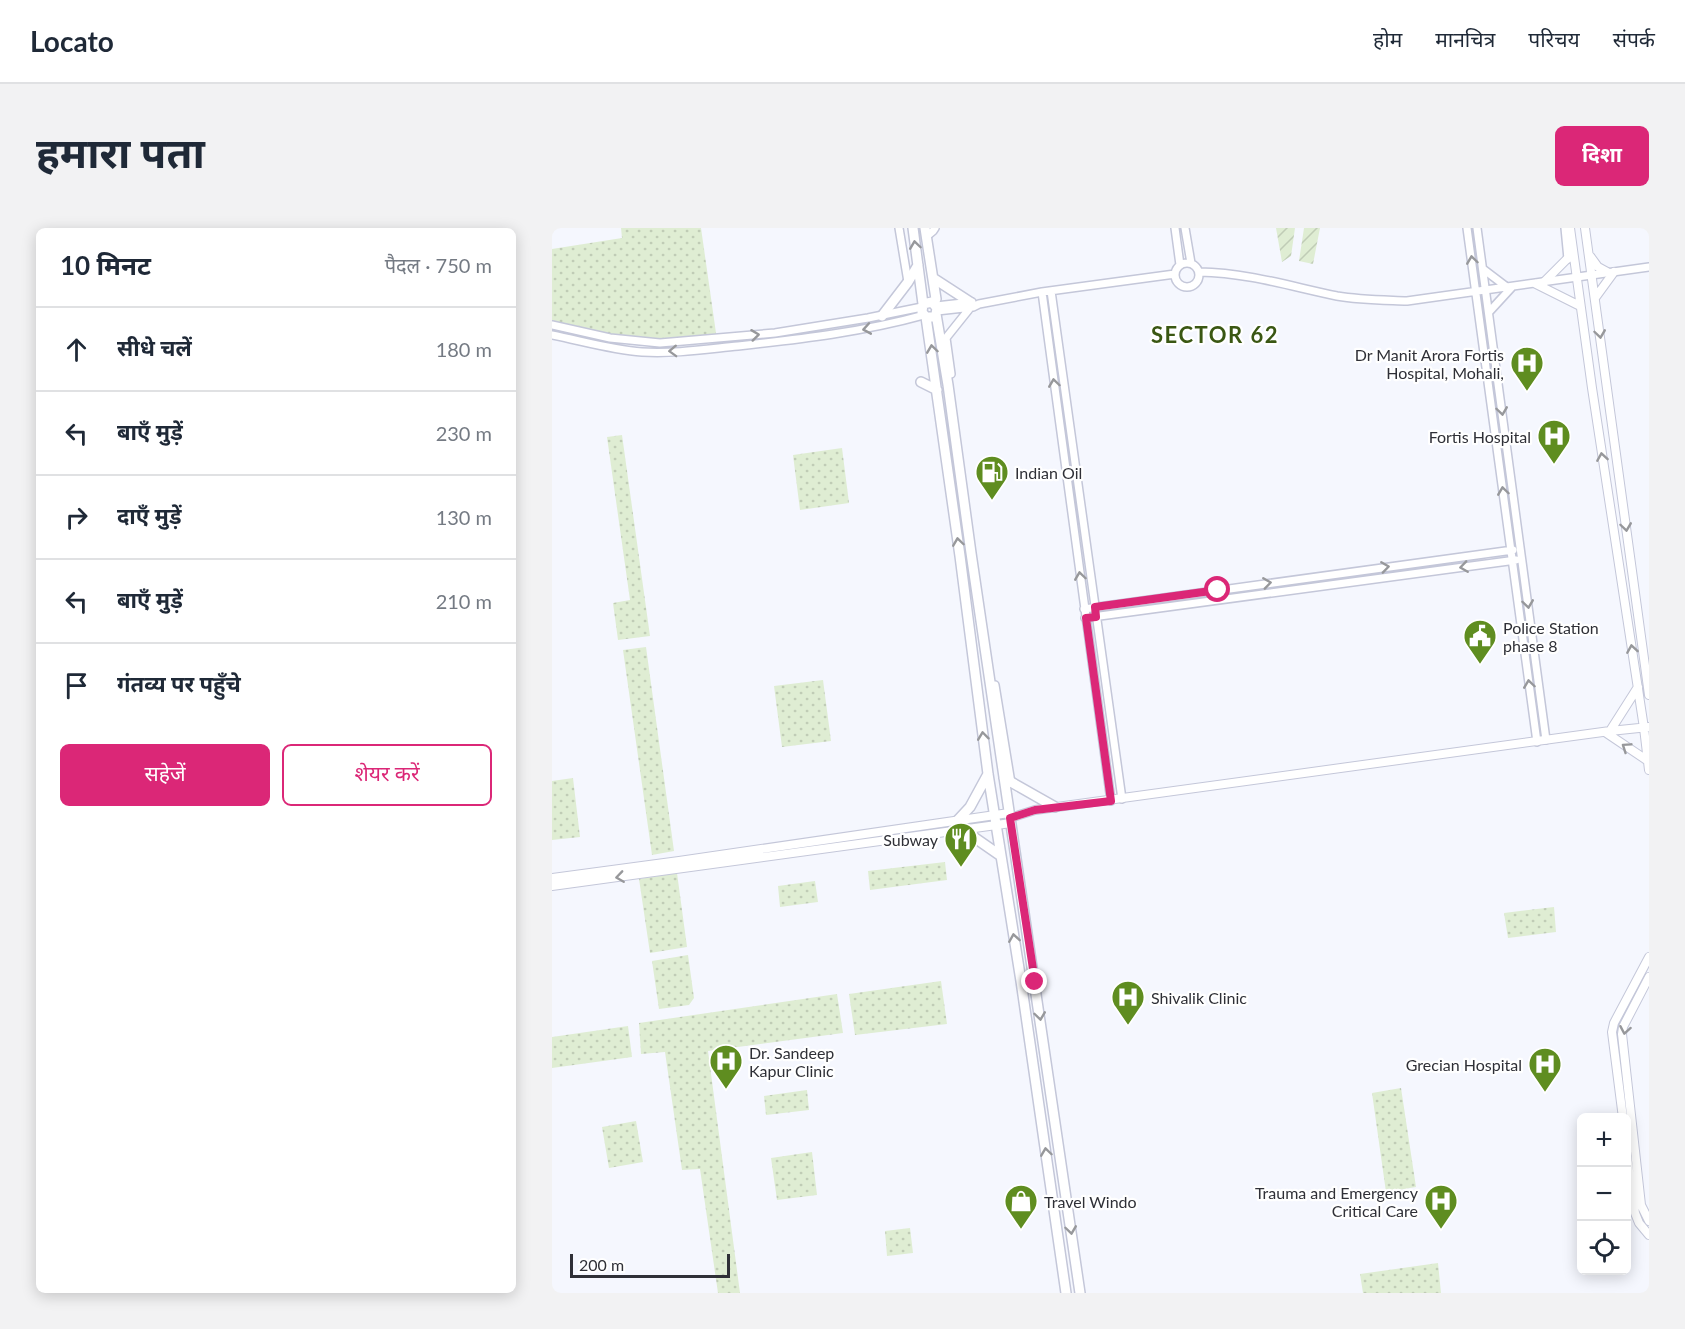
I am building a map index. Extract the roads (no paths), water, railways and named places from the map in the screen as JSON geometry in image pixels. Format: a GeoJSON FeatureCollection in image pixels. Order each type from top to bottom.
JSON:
{"type":"FeatureCollection","features":[{"type":"Feature","properties":{"kind":"main road"},"geometry":{"type":"LineString","coordinates":[[912,228],[918,265],[950,384],[1007,781],[1010,818],[1080,1293]]}},
{"type":"Feature","properties":{"kind":"main road"},"geometry":{"type":"LineString","coordinates":[[1570,228],[1571,256],[1577,278],[1638,687],[1647,727],[1648,766]]}},
{"type":"Feature","properties":{"kind":"main road"},"geometry":{"type":"LineString","coordinates":[[1585,228],[1649,695]]}},
{"type":"Feature","properties":{"kind":"main road"},"geometry":{"type":"LineString","coordinates":[[926,232],[936,299],[930,310],[937,390],[988,774],[1021,981],[1066,1293]]}},
{"type":"Feature","properties":{"kind":"main road"},"geometry":{"type":"LineString","coordinates":[[1589,255],[1598,267],[1612,273],[1595,298]]}},
{"type":"Feature","properties":{"kind":"main road"},"geometry":{"type":"LineString","coordinates":[[1571,256],[1540,283],[1580,306]]}},
{"type":"Feature","properties":{"kind":"main road"},"geometry":{"type":"LineString","coordinates":[[882,316],[918,265]]}},
{"type":"Feature","properties":{"kind":"main road"},"geometry":{"type":"LineString","coordinates":[[933,278],[973,304]]}},
{"type":"Feature","properties":{"kind":"main road"},"geometry":{"type":"LineString","coordinates":[[921,382],[937,390]]}},
{"type":"Feature","properties":{"kind":"main road"},"geometry":{"type":"LineString","coordinates":[[1607,731],[1638,687]]}},
{"type":"Feature","properties":{"kind":"main road"},"geometry":{"type":"LineString","coordinates":[[552,878],[959,825],[996,825],[1035,810],[1647,727]]}},
{"type":"Feature","properties":{"kind":"main road"},"geometry":{"type":"LineString","coordinates":[[1607,731],[1648,766]]}},
{"type":"Feature","properties":{"kind":"main road"},"geometry":{"type":"LineString","coordinates":[[959,825],[988,774]]}},
{"type":"Feature","properties":{"kind":"main road"},"geometry":{"type":"LineString","coordinates":[[1007,781],[1055,807]]}},
{"type":"Feature","properties":{"kind":"main road"},"geometry":{"type":"LineString","coordinates":[[552,886],[959,825],[994,814],[1010,818]]}},
{"type":"Feature","properties":{"kind":"main road"},"geometry":{"type":"LineString","coordinates":[[959,825],[1001,856]]}},
{"type":"Feature","properties":{"kind":"main road"},"geometry":{"type":"LineString","coordinates":[[1622,1113],[1612,1032],[1614,1023],[1649,957]]}},
{"type":"Feature","properties":{"kind":"main road"},"geometry":{"type":"LineString","coordinates":[[1649,977],[1623,1027],[1622,1034],[1641,1204],[1649,1221]]}},
{"type":"Feature","properties":{"kind":"main road"},"geometry":{"type":"LineString","coordinates":[[1629,1167],[1635,1213],[1639,1223],[1649,1235]]}},
{"type":"Feature","properties":{"kind":"street"},"geometry":{"type":"LineString","coordinates":[[899,228],[908,282]]}},
{"type":"Feature","properties":{"kind":"street"},"geometry":{"type":"LineString","coordinates":[[926,232],[933,231],[935,228]]}},
{"type":"Feature","properties":{"kind":"street"},"geometry":{"type":"LineString","coordinates":[[1175,228],[1180,265],[1175,274],[1177,281],[1186,287],[1197,283],[1199,272],[1191,263],[1185,228]]}},
{"type":"Feature","properties":{"kind":"street"},"geometry":{"type":"LineString","coordinates":[[1467,228],[1537,742]]}},
{"type":"Feature","properties":{"kind":"street"},"geometry":{"type":"LineString","coordinates":[[1477,228],[1546,741]]}},
{"type":"Feature","properties":{"kind":"street"},"geometry":{"type":"LineString","coordinates":[[1564,228],[1571,256]]}},
{"type":"Feature","properties":{"kind":"street"},"geometry":{"type":"LineString","coordinates":[[1180,265],[1191,263]]}},
{"type":"Feature","properties":{"kind":"street"},"geometry":{"type":"LineString","coordinates":[[1199,272],[1259,277],[1338,296],[1407,301],[1649,267]]}},
{"type":"Feature","properties":{"kind":"street"},"geometry":{"type":"LineString","coordinates":[[1483,269],[1510,287]]}},
{"type":"Feature","properties":{"kind":"street"},"geometry":{"type":"LineString","coordinates":[[930,310],[869,329],[776,342],[677,351],[624,350],[555,336],[556,326],[610,338],[660,343],[775,333],[1042,292],[1175,274]]}},
{"type":"Feature","properties":{"kind":"street"},"geometry":{"type":"LineString","coordinates":[[1489,312],[1510,287]]}},
{"type":"Feature","properties":{"kind":"street"},"geometry":{"type":"LineString","coordinates":[[1051,291],[1122,799]]}},
{"type":"Feature","properties":{"kind":"street"},"geometry":{"type":"LineString","coordinates":[[1042,292],[1111,801]]}},
{"type":"Feature","properties":{"kind":"street"},"geometry":{"type":"LineString","coordinates":[[950,384],[946,338],[973,304]]}},
{"type":"Feature","properties":{"kind":"street"},"geometry":{"type":"LineString","coordinates":[[1068,490],[1079,488]]}},
{"type":"Feature","properties":{"kind":"street"},"geometry":{"type":"LineString","coordinates":[[1084,609],[1521,549]]}},
{"type":"Feature","properties":{"kind":"street"},"geometry":{"type":"LineString","coordinates":[[1086,618],[1522,559]]}},
{"type":"Feature","properties":{"kind":"street"},"geometry":{"type":"LineString","coordinates":[[1439,560],[1441,570]]}},
{"type":"Feature","properties":{"kind":"street"},"geometry":{"type":"LineString","coordinates":[[1290,580],[1291,590]]}},
{"type":"Feature","properties":{"kind":"street"},"geometry":{"type":"LineString","coordinates":[[1218,590],[1219,600]]}},
{"type":"Feature","properties":{"kind":"place","name":"Dr Manit Arora Fortis Hospital, Mohali,"},"geometry":{"type":"Point","coordinates":[1527,392]}},
{"type":"Feature","properties":{"kind":"place","name":"Fortis Hospital"},"geometry":{"type":"Point","coordinates":[1554,465]}},
{"type":"Feature","properties":{"kind":"place","name":"Indian Oil"},"geometry":{"type":"Point","coordinates":[992,501]}},
{"type":"Feature","properties":{"kind":"place","name":"Police Station phase 8"},"geometry":{"type":"Point","coordinates":[1480,665]}},
{"type":"Feature","properties":{"kind":"place","name":"Subway"},"geometry":{"type":"Point","coordinates":[961,868]}},
{"type":"Feature","properties":{"kind":"place","name":"Shivalik Clinic"},"geometry":{"type":"Point","coordinates":[1128,1026]}},
{"type":"Feature","properties":{"kind":"place","name":"Dr. Sandeep Kapur Clinic"},"geometry":{"type":"Point","coordinates":[726,1090]}},
{"type":"Feature","properties":{"kind":"place","name":"Grecian Hospital"},"geometry":{"type":"Point","coordinates":[1545,1093]}},
{"type":"Feature","properties":{"kind":"place","name":"Travel Windo"},"geometry":{"type":"Point","coordinates":[1021,1230]}},
{"type":"Feature","properties":{"kind":"place","name":"Trauma and Emergency Critical Care"},"geometry":{"type":"Point","coordinates":[1441,1230]}},
{"type":"Feature","properties":{"kind":"district","name":"SECTOR 62"},"geometry":{"type":"Point","coordinates":[1215,334]}}]}
